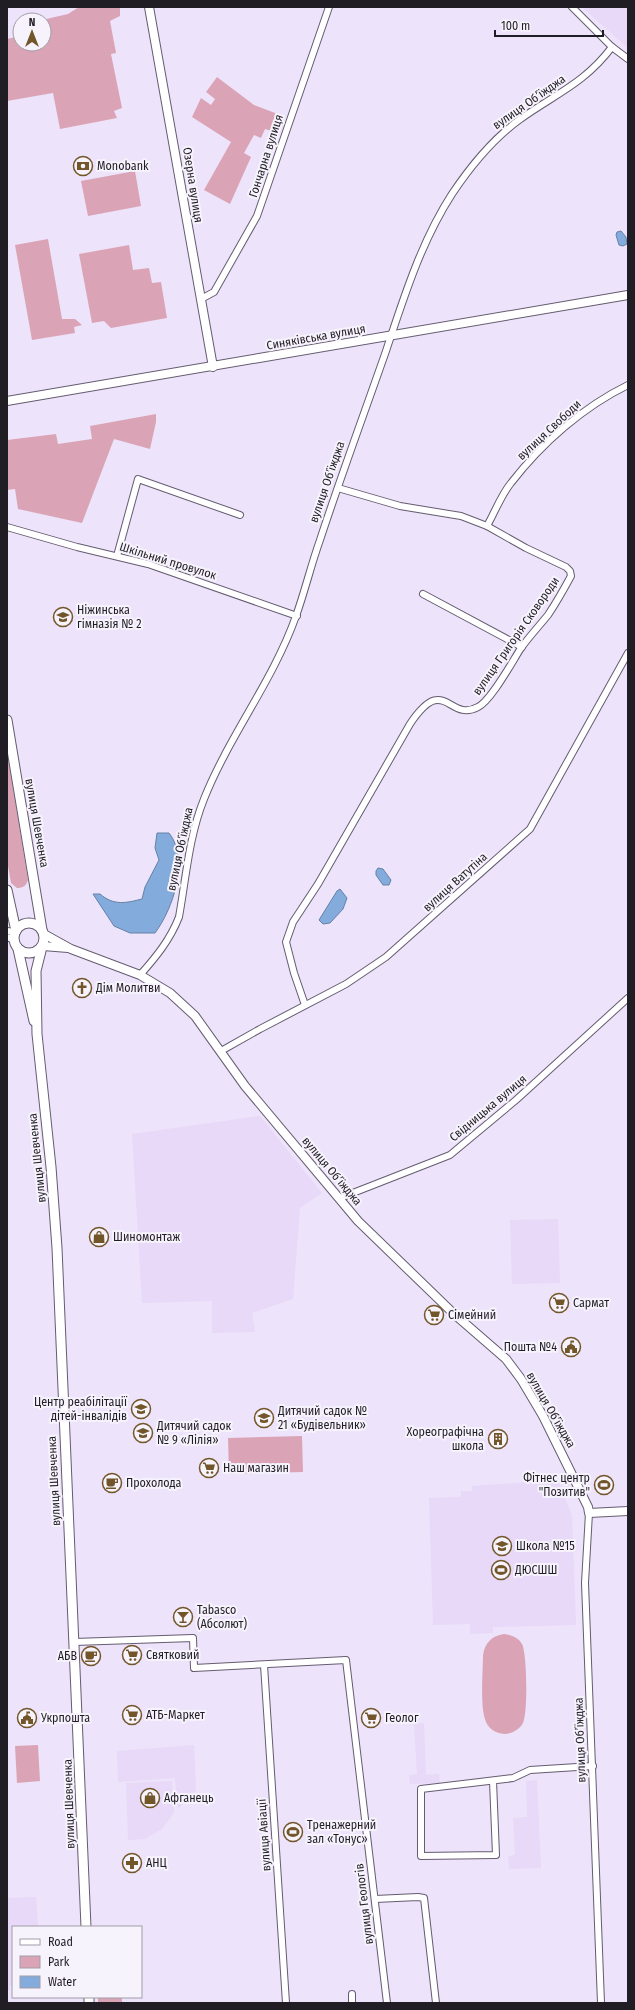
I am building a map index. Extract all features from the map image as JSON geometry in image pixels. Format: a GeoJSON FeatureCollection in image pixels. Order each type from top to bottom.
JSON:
{"type":"FeatureCollection","features":[{"type":"Feature","properties":{"kind":"main road","name":"вулиця Шевченка"},"geometry":{"type":"LineString","coordinates":[[7,720],[43,932]]}},
{"type":"Feature","properties":{"kind":"main road"},"geometry":{"type":"LineString","coordinates":[[7,890],[12,934],[18,949],[31,954],[42,947],[43,932],[37,925],[29,923],[21,925],[12,934]]}},
{"type":"Feature","properties":{"kind":"main road","name":"вулиця Шевченка"},"geometry":{"type":"LineString","coordinates":[[42,947],[36,971],[37,1034],[51,1167],[57,1248],[86,1926]]}},
{"type":"Feature","properties":{"kind":"main road","name":"вулиця Шевченка"},"geometry":{"type":"LineString","coordinates":[[18,949],[37,1034]]}},
{"type":"Feature","properties":{"kind":"street","name":"Озерна вулиця"},"geometry":{"type":"LineString","coordinates":[[149,7],[214,366]]}},
{"type":"Feature","properties":{"kind":"street","name":"Гончарна вулиця"},"geometry":{"type":"LineString","coordinates":[[202,299],[214,292],[258,216],[329,7]]}},
{"type":"Feature","properties":{"kind":"street"},"geometry":{"type":"LineString","coordinates":[[572,7],[612,47],[628,59]]}},
{"type":"Feature","properties":{"kind":"street","name":"вулиця Обʼїжджа"},"geometry":{"type":"LineString","coordinates":[[140,976],[162,950],[179,917],[193,836],[205,798],[229,747],[275,666],[296,616],[390,336],[412,274],[433,227],[453,194],[495,140],[519,121],[578,83],[599,64],[612,47]]}},
{"type":"Feature","properties":{"kind":"street","name":"Синяківська вулиця"},"geometry":{"type":"LineString","coordinates":[[7,401],[628,295]]}},
{"type":"Feature","properties":{"kind":"street","name":"вулиця Свободи"},"geometry":{"type":"LineString","coordinates":[[487,526],[510,484],[541,449],[603,397],[628,385]]}},
{"type":"Feature","properties":{"kind":"street"},"geometry":{"type":"LineString","coordinates":[[117,556],[138,479],[240,514]]}},
{"type":"Feature","properties":{"kind":"street","name":"вулиця Григорія Сковороди"},"geometry":{"type":"LineString","coordinates":[[305,1005],[294,973],[286,942],[294,922],[318,884],[397,744],[420,709],[432,700],[443,701],[461,710],[469,710],[480,707],[491,694],[522,646],[548,614],[571,576],[570,571],[487,526],[461,516],[400,506],[338,488]]}},
{"type":"Feature","properties":{"kind":"street","name":"Шкільний провулок"},"geometry":{"type":"LineString","coordinates":[[7,527],[148,564],[296,616]]}},
{"type":"Feature","properties":{"kind":"street"},"geometry":{"type":"LineString","coordinates":[[423,594],[522,646]]}},
{"type":"Feature","properties":{"kind":"street","name":"вулиця Ватутіна"},"geometry":{"type":"LineString","coordinates":[[221,1051],[346,984],[386,957],[530,829],[628,653]]}},
{"type":"Feature","properties":{"kind":"street","name":"вулиця Обʼїжджа"},"geometry":{"type":"LineString","coordinates":[[43,932],[71,949],[140,976],[170,992],[185,1006],[195,1016],[245,1086],[358,1221],[390,1253],[506,1359],[521,1379],[554,1436],[588,1507],[589,1513],[585,1583],[601,2003]]}},
{"type":"Feature","properties":{"kind":"street","name":"вулиця Обʼїжджа"},"geometry":{"type":"LineString","coordinates":[[42,947],[71,949]]}},
{"type":"Feature","properties":{"kind":"street","name":"Свідницька вулиця"},"geometry":{"type":"LineString","coordinates":[[340,1198],[450,1154],[516,1100],[628,998]]}},
{"type":"Feature","properties":{"kind":"street"},"geometry":{"type":"LineString","coordinates":[[589,1513],[628,1511]]}},
{"type":"Feature","properties":{"kind":"street"},"geometry":{"type":"LineString","coordinates":[[74,1642],[193,1638],[194,1668],[264,1665]]}},
{"type":"Feature","properties":{"kind":"street","name":"вулиця Геологів"},"geometry":{"type":"LineString","coordinates":[[264,1665],[346,1660],[387,2003]]}},
{"type":"Feature","properties":{"kind":"street","name":"вулиця Авіації"},"geometry":{"type":"LineString","coordinates":[[264,1665],[286,2003]]}},
{"type":"Feature","properties":{"kind":"street"},"geometry":{"type":"LineString","coordinates":[[493,1781],[496,1855],[421,1856],[421,1789],[513,1778],[530,1770],[593,1766]]}},
{"type":"Feature","properties":{"kind":"street"},"geometry":{"type":"LineString","coordinates":[[375,1899],[424,1898],[436,2003]]}},
{"type":"Feature","properties":{"kind":"street"},"geometry":{"type":"LineString","coordinates":[[352,1994],[352,2003]]}},
{"type":"Feature","properties":{"kind":"shaded area"},"geometry":{"type":"Polygon","coordinates":[[[582,7],[628,7],[628,48],[582,7]]]}},
{"type":"Feature","properties":{"kind":"shaded area"},"geometry":{"type":"Polygon","coordinates":[[[260,1116],[322,1193],[300,1208],[293,1299],[252,1313],[255,1332],[212,1333],[212,1301],[142,1303],[132,1134],[260,1116]]]}},
{"type":"Feature","properties":{"kind":"shaded area"},"geometry":{"type":"Polygon","coordinates":[[[558,1219],[560,1283],[512,1284],[510,1220],[558,1219]]]}},
{"type":"Feature","properties":{"kind":"shaded area","name":"Школа №15"},"geometry":{"type":"Polygon","coordinates":[[[558,1480],[572,1516],[576,1625],[493,1627],[493,1633],[470,1634],[470,1624],[433,1625],[429,1498],[461,1497],[461,1491],[472,1491],[472,1486],[558,1480]]]}},
{"type":"Feature","properties":{"kind":"shaded area"},"geometry":{"type":"Polygon","coordinates":[[[424,1723],[426,1775],[439,1774],[440,1783],[410,1784],[409,1775],[417,1774],[414,1724],[424,1723]]]}},
{"type":"Feature","properties":{"kind":"shaded area"},"geometry":{"type":"Polygon","coordinates":[[[194,1745],[196,1790],[178,1809],[175,1778],[118,1782],[117,1751],[194,1745]]]}},
{"type":"Feature","properties":{"kind":"shaded area"},"geometry":{"type":"Polygon","coordinates":[[[537,1780],[541,1868],[509,1869],[508,1856],[515,1855],[513,1818],[527,1817],[526,1781],[537,1780]]]}},
{"type":"Feature","properties":{"kind":"shaded area","name":"Афганець"},"geometry":{"type":"Polygon","coordinates":[[[172,1781],[174,1813],[162,1829],[145,1839],[128,1840],[126,1783],[172,1781]]]}},
{"type":"Feature","properties":{"kind":"shaded area"},"geometry":{"type":"Polygon","coordinates":[[[36,1897],[38,1926],[12,1926],[12,1986],[10,1986],[10,1990],[7,1990],[7,1898],[36,1897]]]}},
{"type":"Feature","properties":{"kind":"green space"},"geometry":{"type":"Polygon","coordinates":[[[79,7],[120,7],[120,16],[110,21],[116,53],[111,54],[122,108],[114,111],[117,118],[60,129],[53,93],[7,101],[7,39],[12,38],[12,52],[52,52],[52,18],[68,14],[79,7]]]}},
{"type":"Feature","properties":{"kind":"green space"},"geometry":{"type":"Polygon","coordinates":[[[217,77],[254,105],[283,116],[278,133],[265,129],[261,138],[254,135],[244,153],[251,157],[230,204],[204,190],[231,142],[192,117],[201,98],[211,105],[215,99],[206,92],[217,77]]]}},
{"type":"Feature","properties":{"kind":"green space"},"geometry":{"type":"Polygon","coordinates":[[[135,171],[141,206],[88,216],[81,181],[135,171]]]}},
{"type":"Feature","properties":{"kind":"green space"},"geometry":{"type":"Polygon","coordinates":[[[48,239],[62,319],[75,319],[82,325],[74,327],[75,333],[32,340],[15,245],[48,239]]]}},
{"type":"Feature","properties":{"kind":"green space"},"geometry":{"type":"Polygon","coordinates":[[[129,245],[133,270],[149,268],[152,283],[161,282],[167,318],[111,328],[104,321],[92,323],[79,254],[129,245]]]}},
{"type":"Feature","properties":{"kind":"green space"},"geometry":{"type":"Polygon","coordinates":[[[156,414],[156,422],[150,449],[114,439],[82,523],[18,509],[15,489],[7,490],[7,440],[56,434],[58,444],[92,439],[90,426],[156,414]]]}},
{"type":"Feature","properties":{"kind":"green space"},"geometry":{"type":"Polygon","coordinates":[[[7,750],[28,880],[23,887],[19,888],[11,883],[7,860],[7,750]]]}},
{"type":"Feature","properties":{"kind":"green space"},"geometry":{"type":"Polygon","coordinates":[[[302,1436],[303,1472],[229,1474],[228,1438],[302,1436]]]}},
{"type":"Feature","properties":{"kind":"green space"},"geometry":{"type":"Polygon","coordinates":[[[504,1634],[518,1640],[522,1644],[524,1650],[526,1708],[525,1717],[520,1727],[511,1733],[502,1734],[495,1732],[486,1722],[483,1713],[482,1696],[483,1655],[485,1647],[490,1640],[496,1636],[504,1634]]]}},
{"type":"Feature","properties":{"kind":"green space"},"geometry":{"type":"Polygon","coordinates":[[[38,1745],[40,1781],[17,1783],[15,1746],[38,1745]]]}},
{"type":"Feature","properties":{"kind":"green space"},"geometry":{"type":"Polygon","coordinates":[[[98,1998],[122,1998],[122,2003],[98,2003],[98,1998]]]}},
{"type":"Feature","properties":{"kind":"water"},"geometry":{"type":"Polygon","coordinates":[[[621,231],[626,237],[627,244],[623,246],[619,245],[616,235],[617,232],[621,231]]]}},
{"type":"Feature","properties":{"kind":"water"},"geometry":{"type":"Polygon","coordinates":[[[157,833],[169,833],[175,844],[179,870],[177,884],[168,911],[155,933],[130,933],[114,926],[93,894],[100,894],[115,902],[131,902],[142,899],[145,887],[159,860],[155,848],[157,833]]]}},
{"type":"Feature","properties":{"kind":"water"},"geometry":{"type":"Polygon","coordinates":[[[378,868],[383,869],[391,880],[389,885],[383,885],[376,875],[378,868]]]}},
{"type":"Feature","properties":{"kind":"water"},"geometry":{"type":"Polygon","coordinates":[[[340,889],[347,898],[343,909],[330,923],[323,924],[319,920],[337,891],[340,889]]]}},
{"type":"Feature","properties":{"kind":"place","name":"Monobank"},"geometry":{"type":"Point","coordinates":[83,166]}},
{"type":"Feature","properties":{"kind":"place","name":"Ніжинська гімназія № 2"},"geometry":{"type":"Point","coordinates":[63,617]}},
{"type":"Feature","properties":{"kind":"place","name":"Дім Молитви"},"geometry":{"type":"Point","coordinates":[82,988]}},
{"type":"Feature","properties":{"kind":"place","name":"Шиномонтаж"},"geometry":{"type":"Point","coordinates":[99,1237]}},
{"type":"Feature","properties":{"kind":"place","name":"Сармат"},"geometry":{"type":"Point","coordinates":[559,1303]}},
{"type":"Feature","properties":{"kind":"place","name":"Сімейний"},"geometry":{"type":"Point","coordinates":[434,1315]}},
{"type":"Feature","properties":{"kind":"place","name":"Пошта №4"},"geometry":{"type":"Point","coordinates":[571,1347]}},
{"type":"Feature","properties":{"kind":"place","name":"Центр реабілітації дітей-інвалідів"},"geometry":{"type":"Point","coordinates":[141,1409]}},
{"type":"Feature","properties":{"kind":"place","name":"Дитячий садок № 21 «Будівельник»"},"geometry":{"type":"Point","coordinates":[264,1418]}},
{"type":"Feature","properties":{"kind":"place","name":"Дитячий садок № 9 «Лілія»"},"geometry":{"type":"Point","coordinates":[143,1433]}},
{"type":"Feature","properties":{"kind":"place","name":"Хореографічна школа"},"geometry":{"type":"Point","coordinates":[498,1439]}},
{"type":"Feature","properties":{"kind":"place","name":"Наш магазин"},"geometry":{"type":"Point","coordinates":[209,1468]}},
{"type":"Feature","properties":{"kind":"place","name":"Прохолода"},"geometry":{"type":"Point","coordinates":[112,1483]}},
{"type":"Feature","properties":{"kind":"place","name":"Фітнес центр \"Позитив\""},"geometry":{"type":"Point","coordinates":[604,1485]}},
{"type":"Feature","properties":{"kind":"place","name":"Школа №15"},"geometry":{"type":"Point","coordinates":[502,1546]}},
{"type":"Feature","properties":{"kind":"place","name":"ДЮСШШ"},"geometry":{"type":"Point","coordinates":[501,1570]}},
{"type":"Feature","properties":{"kind":"place","name":"Tabasco (Абсолют)"},"geometry":{"type":"Point","coordinates":[183,1617]}},
{"type":"Feature","properties":{"kind":"place","name":"Святковий"},"geometry":{"type":"Point","coordinates":[132,1655]}},
{"type":"Feature","properties":{"kind":"place","name":"АБВ"},"geometry":{"type":"Point","coordinates":[91,1656]}},
{"type":"Feature","properties":{"kind":"place","name":"АТБ-Маркет"},"geometry":{"type":"Point","coordinates":[132,1715]}},
{"type":"Feature","properties":{"kind":"place","name":"Укрпошта"},"geometry":{"type":"Point","coordinates":[27,1718]}},
{"type":"Feature","properties":{"kind":"place","name":"Геолог"},"geometry":{"type":"Point","coordinates":[371,1718]}},
{"type":"Feature","properties":{"kind":"place","name":"Афганець"},"geometry":{"type":"Point","coordinates":[150,1798]}},
{"type":"Feature","properties":{"kind":"place","name":"Тренажерний зал «Тонус»"},"geometry":{"type":"Point","coordinates":[293,1832]}},
{"type":"Feature","properties":{"kind":"place","name":"АНЦ"},"geometry":{"type":"Point","coordinates":[132,1863]}}]}
